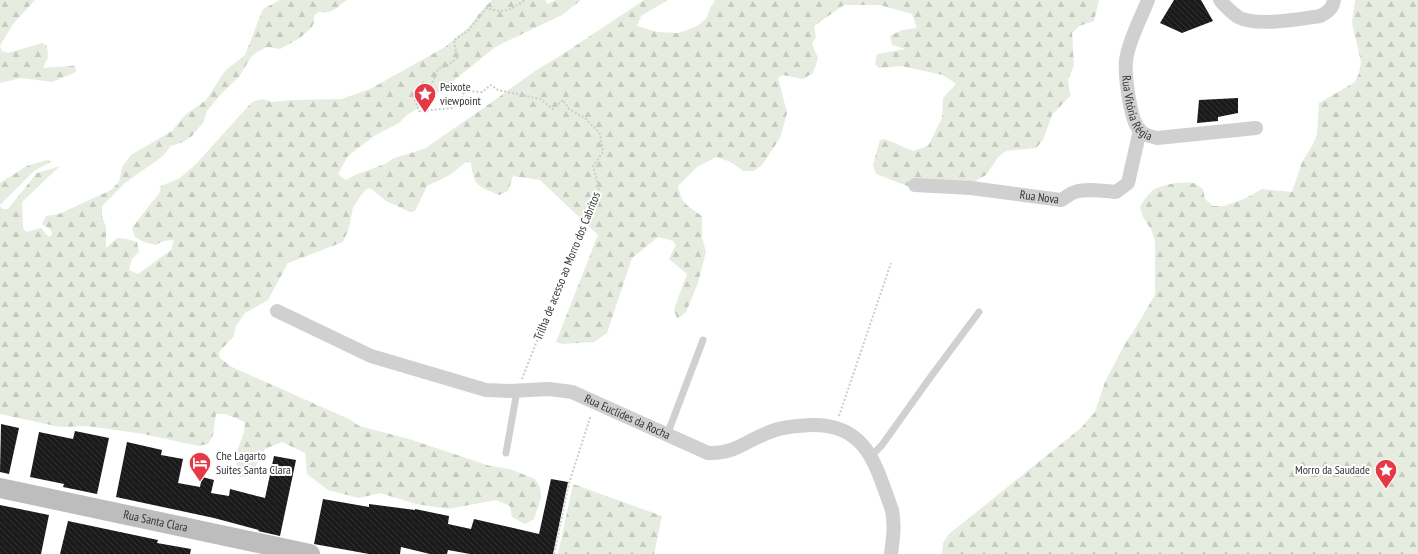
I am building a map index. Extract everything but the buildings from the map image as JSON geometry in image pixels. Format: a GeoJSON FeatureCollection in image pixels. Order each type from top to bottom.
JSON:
{"type":"FeatureCollection","features":[{"type":"Feature","properties":{"kind":"main road","name":"Rua Santa Clara"},"geometry":{"type":"LineString","coordinates":[[0,488],[310,554]]}},
{"type":"Feature","properties":{"kind":"street","name":"Rua Vitória Régia"},"geometry":{"type":"LineString","coordinates":[[1148,0],[1130,42],[1125,66],[1134,120],[1140,130],[1148,136],[1157,138],[1256,128]]}},
{"type":"Feature","properties":{"kind":"street"},"geometry":{"type":"LineString","coordinates":[[1220,0],[1228,9],[1238,16],[1251,21],[1261,22],[1320,16],[1331,8],[1334,0]]}},
{"type":"Feature","properties":{"kind":"street","name":"Rua Nova"},"geometry":{"type":"LineString","coordinates":[[915,186],[971,188],[1061,200],[1068,197],[1073,192],[1089,190],[1116,192],[1128,183],[1140,130]]}},
{"type":"Feature","properties":{"kind":"street","name":"Rua Euclides da Rocha"},"geometry":{"type":"LineString","coordinates":[[277,311],[384,361],[486,390],[517,391],[549,389],[561,390],[581,395],[708,453],[718,454],[732,451],[774,430],[803,425],[835,427],[851,434],[860,441],[870,457],[892,510],[894,519],[894,534],[891,554]]}},
{"type":"Feature","properties":{"kind":"lane"},"geometry":{"type":"LineString","coordinates":[[870,457],[882,446],[979,312]]}},
{"type":"Feature","properties":{"kind":"lane"},"geometry":{"type":"LineString","coordinates":[[667,435],[703,340]]}},
{"type":"Feature","properties":{"kind":"lane"},"geometry":{"type":"LineString","coordinates":[[506,453],[517,391]]}},
{"type":"Feature","properties":{"kind":"path","name":"Trilha de acesso ao Morro dos Cabritos"},"geometry":{"type":"LineString","coordinates":[[517,391],[582,225],[595,201],[599,188],[593,166],[603,152],[600,134],[586,119],[569,109],[563,100],[553,109],[540,99],[498,90],[491,85],[482,92],[464,91],[462,100],[453,108],[419,112],[415,100],[416,95],[430,88],[438,69],[448,65],[457,58],[454,40],[468,31],[487,8],[498,12],[514,8],[525,0]]}},
{"type":"Feature","properties":{"kind":"path"},"geometry":{"type":"LineString","coordinates":[[835,427],[891,263]]}},
{"type":"Feature","properties":{"kind":"path"},"geometry":{"type":"LineString","coordinates":[[554,554],[569,483],[596,402]]}},
{"type":"Feature","properties":{"kind":"green space"},"geometry":{"type":"Polygon","coordinates":[[[0,0],[35,0],[13,24],[0,46],[0,0]]]}},
{"type":"Feature","properties":{"kind":"green space"},"geometry":{"type":"Polygon","coordinates":[[[280,0],[347,0],[333,10],[328,12],[318,12],[314,16],[312,27],[300,38],[280,49],[267,47],[251,57],[239,77],[223,92],[207,111],[204,121],[192,136],[183,142],[171,146],[163,156],[125,183],[102,206],[102,216],[106,227],[106,248],[117,238],[137,242],[139,252],[132,259],[129,270],[138,274],[171,250],[174,240],[164,241],[155,245],[144,242],[135,237],[132,228],[159,194],[161,186],[180,178],[196,164],[252,102],[262,99],[272,102],[342,99],[372,88],[445,47],[469,27],[492,0],[546,0],[547,4],[556,0],[581,0],[562,15],[494,48],[426,103],[407,115],[399,123],[374,136],[348,156],[338,174],[346,180],[355,175],[385,164],[394,158],[424,149],[535,71],[644,0],[668,0],[641,16],[637,26],[657,32],[678,33],[697,26],[706,19],[715,0],[1099,0],[1094,21],[1079,26],[1072,33],[1074,65],[1068,80],[1070,96],[1052,115],[1043,140],[1036,148],[1006,151],[998,157],[986,175],[972,183],[910,187],[876,174],[873,165],[880,140],[885,139],[913,151],[928,146],[942,118],[943,98],[956,84],[943,75],[901,66],[879,68],[875,64],[877,54],[906,49],[892,45],[890,36],[902,30],[917,28],[912,14],[880,5],[844,5],[814,26],[816,37],[812,44],[818,58],[813,73],[803,79],[783,75],[778,78],[787,113],[780,138],[762,165],[754,171],[743,171],[731,162],[716,157],[697,167],[678,186],[683,201],[702,216],[702,237],[706,252],[698,283],[686,312],[677,319],[674,309],[687,274],[669,259],[676,245],[673,241],[658,237],[632,258],[607,333],[594,342],[562,344],[556,342],[598,235],[540,180],[513,176],[508,191],[499,195],[478,185],[472,171],[471,163],[466,162],[450,175],[427,186],[415,211],[410,212],[386,201],[370,188],[365,190],[353,207],[349,228],[343,242],[288,263],[268,300],[245,313],[236,326],[233,337],[219,352],[220,358],[232,367],[351,420],[359,426],[409,439],[490,466],[510,469],[535,479],[540,487],[541,498],[534,519],[525,524],[512,517],[510,506],[496,500],[448,509],[416,504],[380,493],[359,498],[328,490],[307,474],[305,453],[282,442],[265,449],[250,476],[240,477],[235,457],[244,432],[245,422],[225,414],[216,414],[213,435],[208,444],[198,446],[144,434],[87,426],[60,427],[0,414],[0,206],[3,209],[8,209],[37,173],[60,166],[22,202],[23,228],[26,232],[41,228],[49,237],[52,234],[51,230],[42,224],[46,216],[59,214],[111,190],[119,182],[122,167],[131,155],[172,131],[185,115],[206,100],[225,71],[245,55],[263,9],[280,0]]]}},
{"type":"Feature","properties":{"kind":"green space"},"geometry":{"type":"Polygon","coordinates":[[[1355,0],[1418,0],[1418,554],[942,554],[943,543],[949,534],[1081,428],[1095,412],[1105,382],[1127,340],[1155,295],[1155,241],[1152,231],[1143,217],[1140,207],[1149,194],[1157,188],[1167,185],[1183,182],[1193,183],[1203,189],[1205,199],[1213,206],[1224,206],[1244,199],[1262,189],[1292,192],[1302,162],[1317,135],[1319,103],[1355,82],[1359,73],[1361,62],[1352,23],[1355,0]]]}},
{"type":"Feature","properties":{"kind":"green space"},"geometry":{"type":"Polygon","coordinates":[[[42,43],[47,46],[48,57],[43,68],[75,66],[76,72],[52,82],[21,78],[0,83],[0,46],[2,51],[8,53],[42,43]]]}},
{"type":"Feature","properties":{"kind":"green space"},"geometry":{"type":"Polygon","coordinates":[[[47,160],[52,161],[34,171],[0,205],[0,183],[27,166],[47,160]]]}},
{"type":"Feature","properties":{"kind":"green space"},"geometry":{"type":"Polygon","coordinates":[[[573,484],[662,516],[654,554],[558,554],[573,484]]]}},
{"type":"Feature","properties":{"kind":"place","name":"Peixote viewpoint"},"geometry":{"type":"Point","coordinates":[425,114]}},
{"type":"Feature","properties":{"kind":"place","name":"Che Lagarto Suites Santa Clara"},"geometry":{"type":"Point","coordinates":[200,482]}},
{"type":"Feature","properties":{"kind":"place","name":"Morro da Saudade"},"geometry":{"type":"Point","coordinates":[1386,490]}}]}
